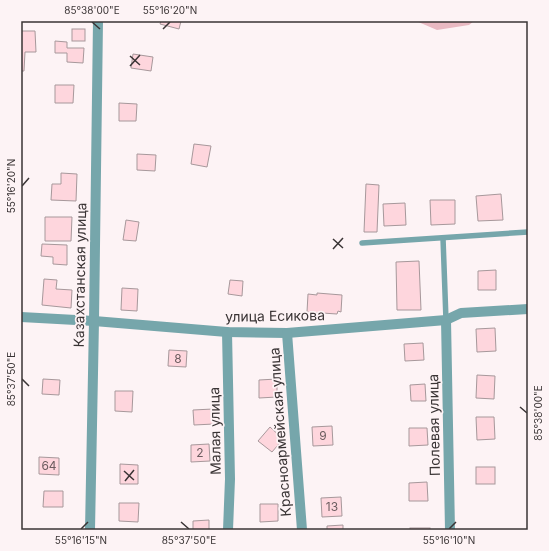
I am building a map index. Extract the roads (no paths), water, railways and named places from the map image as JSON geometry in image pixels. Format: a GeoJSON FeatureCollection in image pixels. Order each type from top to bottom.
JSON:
{"type":"FeatureCollection","features":[{"type":"Feature","properties":{"kind":"street","name":"Казахстанская улица"},"geometry":{"type":"LineString","coordinates":[[90,530],[98,21]]}},
{"type":"Feature","properties":{"kind":"street","name":"улица Есикова"},"geometry":{"type":"LineString","coordinates":[[21,317],[94,321],[227,332],[287,333],[446,320],[460,313],[528,309]]}},
{"type":"Feature","properties":{"kind":"street","name":"Полевая улица"},"geometry":{"type":"LineString","coordinates":[[446,320],[450,530]]}},
{"type":"Feature","properties":{"kind":"street","name":"Малая улица"},"geometry":{"type":"LineString","coordinates":[[227,332],[230,479],[228,530]]}},
{"type":"Feature","properties":{"kind":"street","name":"Красноармейская улица"},"geometry":{"type":"LineString","coordinates":[[287,333],[302,530]]}},
{"type":"Feature","properties":{"kind":"lane"},"geometry":{"type":"LineString","coordinates":[[362,243],[528,232]]}},
{"type":"Feature","properties":{"kind":"lane"},"geometry":{"type":"LineString","coordinates":[[443,238],[446,320]]}}]}
